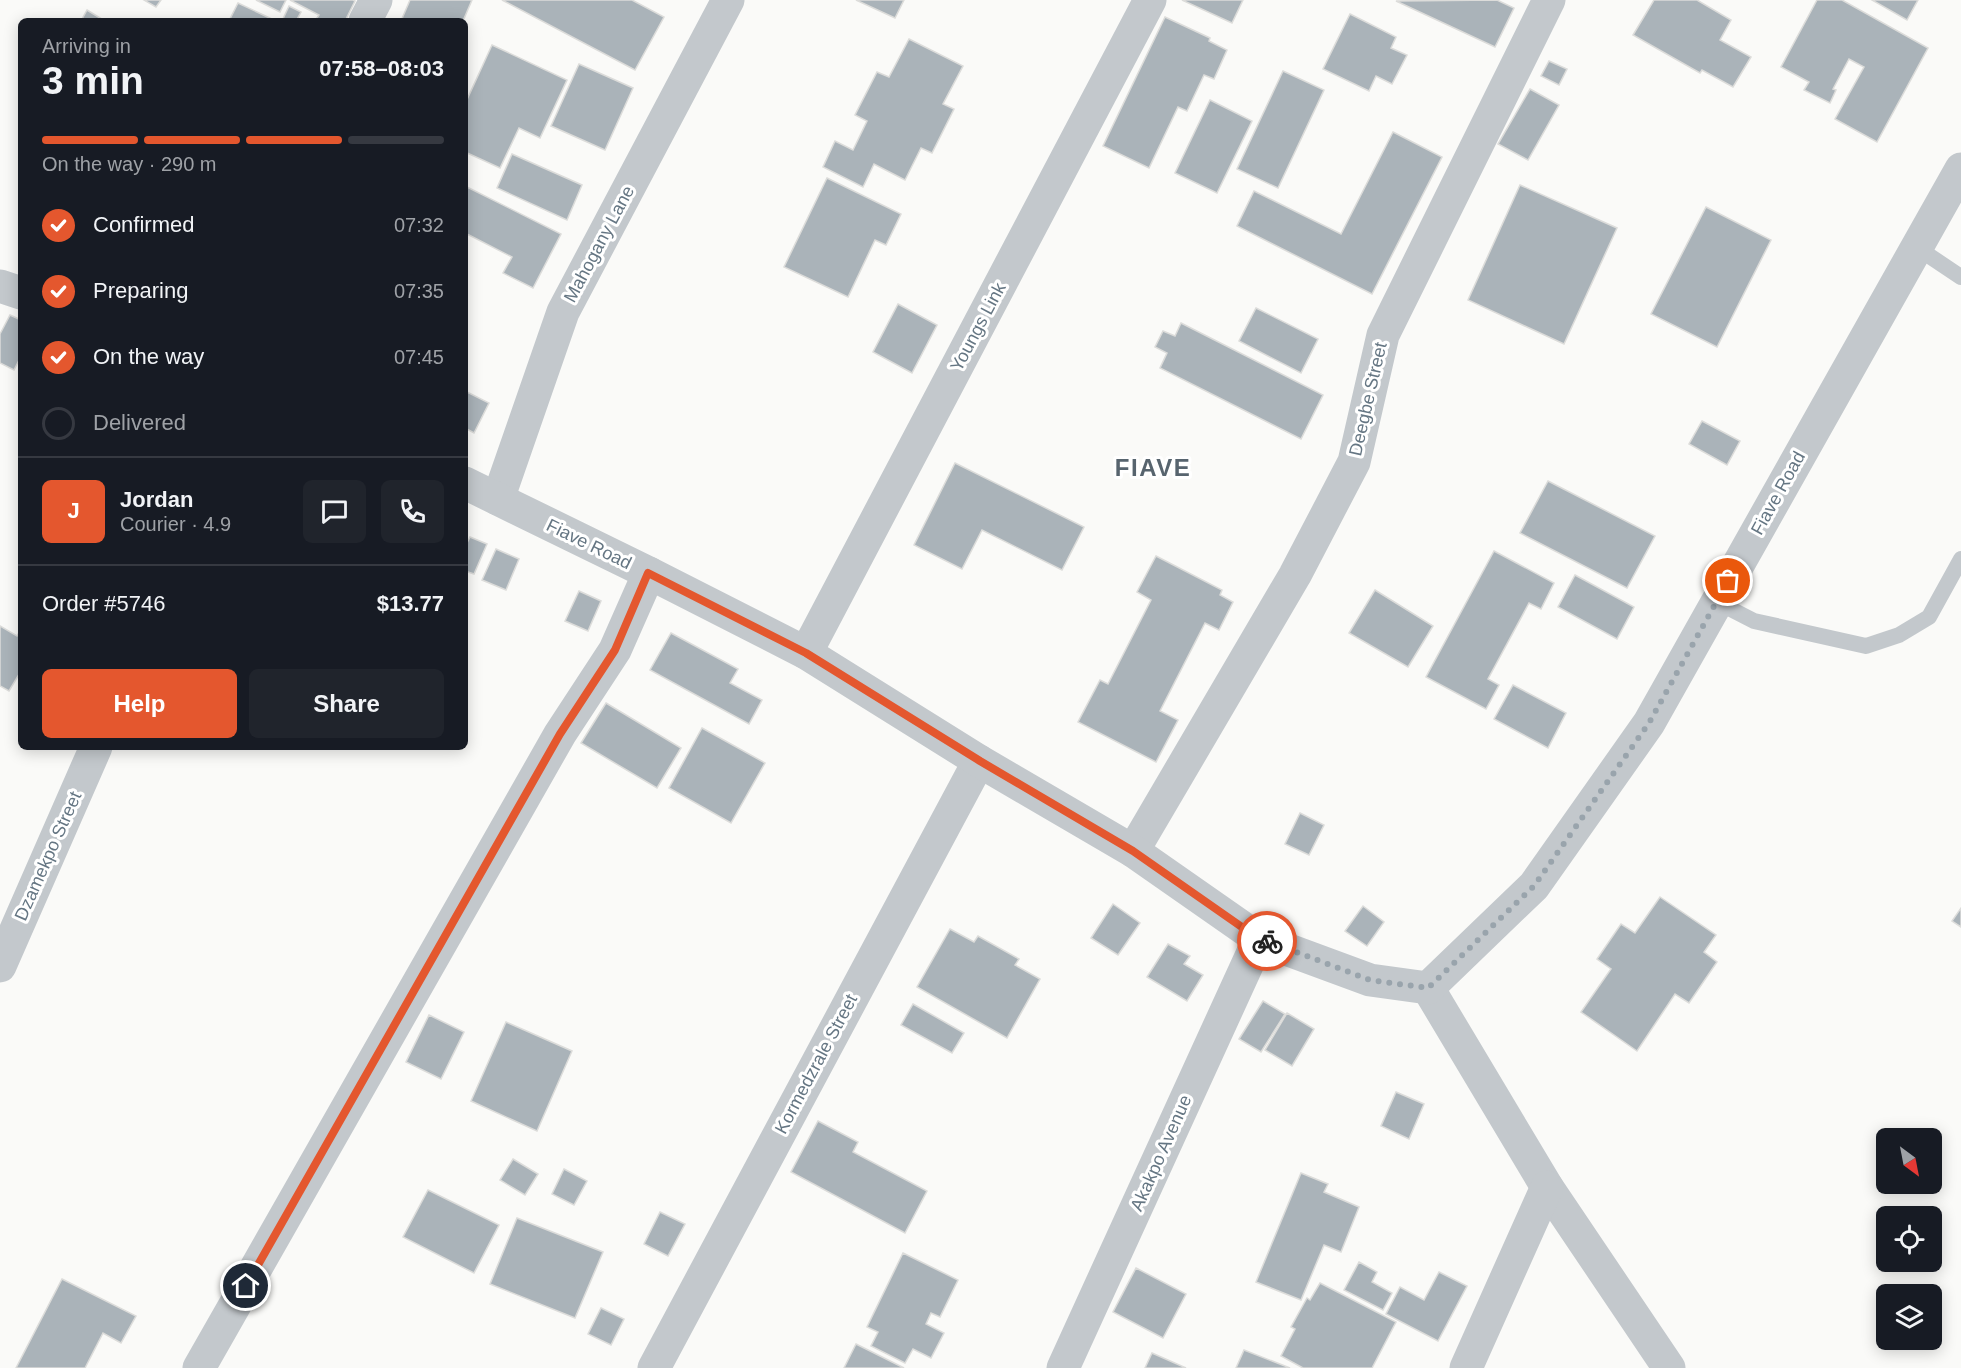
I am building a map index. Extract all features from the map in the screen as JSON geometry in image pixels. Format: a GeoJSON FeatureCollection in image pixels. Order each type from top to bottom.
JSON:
{"type":"FeatureCollection","features":[{"type":"Feature","properties":{"kind":"street"},"geometry":{"type":"LineString","coordinates":[[367,18],[376,0]]}},
{"type":"Feature","properties":{"kind":"street","name":"Mahogany Lane"},"geometry":{"type":"LineString","coordinates":[[498,500],[562,312],[728,0]]}},
{"type":"Feature","properties":{"kind":"street","name":"Youngs Link"},"geometry":{"type":"LineString","coordinates":[[806,653],[1150,0]]}},
{"type":"Feature","properties":{"kind":"street","name":"Deegbe Street"},"geometry":{"type":"LineString","coordinates":[[1133,851],[1295,576],[1354,462],[1383,335],[1549,0]]}},
{"type":"Feature","properties":{"kind":"street","name":"Fiave Road"},"geometry":{"type":"LineString","coordinates":[[468,485],[806,653],[980,761],[1133,851],[1259,939],[1370,980],[1428,988],[1534,886],[1649,723],[1961,170]]}},
{"type":"Feature","properties":{"kind":"street"},"geometry":{"type":"LineString","coordinates":[[0,286],[18,292]]}},
{"type":"Feature","properties":{"kind":"street"},"geometry":{"type":"LineString","coordinates":[[199,1368],[560,734],[615,650],[648,573]]}},
{"type":"Feature","properties":{"kind":"street","name":"Dzamekpo Street"},"geometry":{"type":"LineString","coordinates":[[0,966],[95,750]]}},
{"type":"Feature","properties":{"kind":"street","name":"Kormedzrale Street"},"geometry":{"type":"LineString","coordinates":[[654,1368],[980,761]]}},
{"type":"Feature","properties":{"kind":"street","name":"Akakpo Avenue"},"geometry":{"type":"LineString","coordinates":[[1064,1368],[1259,939]]}},
{"type":"Feature","properties":{"kind":"street"},"geometry":{"type":"LineString","coordinates":[[1428,988],[1547,1187],[1669,1368]]}},
{"type":"Feature","properties":{"kind":"street"},"geometry":{"type":"LineString","coordinates":[[1466,1368],[1547,1187]]}},
{"type":"Feature","properties":{"kind":"lane"},"geometry":{"type":"LineString","coordinates":[[1916,247],[1961,277]]}},
{"type":"Feature","properties":{"kind":"lane"},"geometry":{"type":"LineString","coordinates":[[1717,602],[1754,621],[1866,646],[1899,635],[1929,617],[1961,560]]}},
{"type":"Feature","properties":{"kind":"building"},"geometry":{"type":"Polygon","coordinates":[[[144,0],[161,0],[156,7],[144,0]]]}},
{"type":"Feature","properties":{"kind":"building"},"geometry":{"type":"Polygon","coordinates":[[[256,0],[286,0],[280,12],[256,0]]]}},
{"type":"Feature","properties":{"kind":"building"},"geometry":{"type":"Polygon","coordinates":[[[290,0],[355,1],[346,18],[317,18],[319,15],[290,0]]]}},
{"type":"Feature","properties":{"kind":"building"},"geometry":{"type":"Polygon","coordinates":[[[410,0],[472,0],[464,18],[402,18],[410,0]]]}},
{"type":"Feature","properties":{"kind":"building"},"geometry":{"type":"Polygon","coordinates":[[[502,0],[632,0],[664,17],[635,70],[502,0]]]}},
{"type":"Feature","properties":{"kind":"building"},"geometry":{"type":"Polygon","coordinates":[[[856,0],[904,0],[895,18],[856,0]]]}},
{"type":"Feature","properties":{"kind":"building"},"geometry":{"type":"Polygon","coordinates":[[[1182,0],[1243,0],[1232,23],[1182,0]]]}},
{"type":"Feature","properties":{"kind":"building"},"geometry":{"type":"Polygon","coordinates":[[[1497,0],[1514,8],[1495,47],[1396,1],[1497,0]]]}},
{"type":"Feature","properties":{"kind":"building"},"geometry":{"type":"Polygon","coordinates":[[[1654,0],[1697,0],[1731,20],[1720,40],[1751,57],[1733,87],[1702,70],[1700,73],[1633,35],[1654,0]]]}},
{"type":"Feature","properties":{"kind":"building"},"geometry":{"type":"Polygon","coordinates":[[[1817,0],[1842,0],[1928,48],[1877,142],[1835,119],[1864,67],[1849,59],[1833,89],[1836,90],[1830,103],[1804,90],[1809,82],[1781,67],[1817,0]]]}},
{"type":"Feature","properties":{"kind":"building"},"geometry":{"type":"Polygon","coordinates":[[[1872,0],[1918,0],[1907,20],[1872,0]]]}},
{"type":"Feature","properties":{"kind":"building"},"geometry":{"type":"Polygon","coordinates":[[[238,3],[270,18],[230,18],[238,3]]]}},
{"type":"Feature","properties":{"kind":"building"},"geometry":{"type":"Polygon","coordinates":[[[289,6],[301,12],[298,18],[283,18],[289,6]]]}},
{"type":"Feature","properties":{"kind":"building"},"geometry":{"type":"Polygon","coordinates":[[[87,10],[100,18],[83,18],[87,10]]]}},
{"type":"Feature","properties":{"kind":"building"},"geometry":{"type":"Polygon","coordinates":[[[1350,14],[1396,37],[1391,48],[1407,55],[1392,84],[1376,76],[1369,91],[1323,69],[1350,14]]]}},
{"type":"Feature","properties":{"kind":"building"},"geometry":{"type":"Polygon","coordinates":[[[1165,17],[1210,38],[1209,41],[1227,50],[1214,79],[1204,75],[1187,111],[1178,107],[1149,168],[1103,146],[1165,17]]]}},
{"type":"Feature","properties":{"kind":"building"},"geometry":{"type":"Polygon","coordinates":[[[909,39],[963,66],[943,104],[954,109],[932,153],[921,148],[905,180],[874,164],[863,187],[823,167],[835,141],[853,150],[867,121],[855,115],[877,72],[889,77],[909,39]]]}},
{"type":"Feature","properties":{"kind":"building"},"geometry":{"type":"Polygon","coordinates":[[[492,45],[567,80],[540,138],[519,128],[500,168],[468,153],[468,97],[492,45]]]}},
{"type":"Feature","properties":{"kind":"building"},"geometry":{"type":"Polygon","coordinates":[[[1549,61],[1567,69],[1559,85],[1541,76],[1549,61]]]}},
{"type":"Feature","properties":{"kind":"building"},"geometry":{"type":"Polygon","coordinates":[[[579,64],[633,88],[605,150],[551,126],[579,64]]]}},
{"type":"Feature","properties":{"kind":"building"},"geometry":{"type":"Polygon","coordinates":[[[1283,71],[1324,90],[1278,188],[1237,169],[1283,71]]]}},
{"type":"Feature","properties":{"kind":"building"},"geometry":{"type":"Polygon","coordinates":[[[1530,89],[1559,105],[1528,160],[1498,144],[1530,89]]]}},
{"type":"Feature","properties":{"kind":"building"},"geometry":{"type":"Polygon","coordinates":[[[1210,100],[1252,121],[1217,193],[1175,173],[1210,100]]]}},
{"type":"Feature","properties":{"kind":"building"},"geometry":{"type":"Polygon","coordinates":[[[1393,132],[1442,157],[1372,294],[1237,226],[1254,191],[1341,234],[1393,132]]]}},
{"type":"Feature","properties":{"kind":"building"},"geometry":{"type":"Polygon","coordinates":[[[512,154],[582,185],[567,220],[497,188],[512,154]]]}},
{"type":"Feature","properties":{"kind":"building"},"geometry":{"type":"Polygon","coordinates":[[[827,178],[901,214],[886,245],[875,240],[848,297],[784,267],[827,178]]]}},
{"type":"Feature","properties":{"kind":"building"},"geometry":{"type":"Polygon","coordinates":[[[1520,185],[1617,228],[1564,344],[1468,300],[1520,185]]]}},
{"type":"Feature","properties":{"kind":"building"},"geometry":{"type":"Polygon","coordinates":[[[468,188],[561,234],[533,288],[503,273],[512,257],[468,235],[468,188]]]}},
{"type":"Feature","properties":{"kind":"building"},"geometry":{"type":"Polygon","coordinates":[[[1706,207],[1771,240],[1717,347],[1651,314],[1706,207]]]}},
{"type":"Feature","properties":{"kind":"building"},"geometry":{"type":"Polygon","coordinates":[[[898,304],[937,325],[912,373],[873,352],[898,304]]]}},
{"type":"Feature","properties":{"kind":"building"},"geometry":{"type":"Polygon","coordinates":[[[1256,308],[1318,339],[1301,373],[1239,341],[1256,308]]]}},
{"type":"Feature","properties":{"kind":"building"},"geometry":{"type":"Polygon","coordinates":[[[10,315],[18,319],[18,362],[14,370],[0,363],[0,334],[10,315]]]}},
{"type":"Feature","properties":{"kind":"building"},"geometry":{"type":"Polygon","coordinates":[[[1181,323],[1323,395],[1301,439],[1160,368],[1167,353],[1155,347],[1163,331],[1175,336],[1181,323]]]}},
{"type":"Feature","properties":{"kind":"building"},"geometry":{"type":"Polygon","coordinates":[[[468,392],[489,403],[474,433],[468,430],[468,392]]]}},
{"type":"Feature","properties":{"kind":"building"},"geometry":{"type":"Polygon","coordinates":[[[1702,421],[1740,441],[1727,465],[1689,444],[1702,421]]]}},
{"type":"Feature","properties":{"kind":"building"},"geometry":{"type":"Polygon","coordinates":[[[955,463],[1084,527],[1062,570],[982,530],[962,569],[914,545],[955,463]]]}},
{"type":"Feature","properties":{"kind":"building"},"geometry":{"type":"Polygon","coordinates":[[[1548,481],[1655,536],[1627,588],[1520,533],[1548,481]]]}},
{"type":"Feature","properties":{"kind":"building"},"geometry":{"type":"Polygon","coordinates":[[[470,537],[487,544],[474,574],[468,572],[470,537]]]}},
{"type":"Feature","properties":{"kind":"building"},"geometry":{"type":"Polygon","coordinates":[[[496,549],[519,559],[506,590],[482,580],[496,549]]]}},
{"type":"Feature","properties":{"kind":"building"},"geometry":{"type":"Polygon","coordinates":[[[1494,551],[1554,583],[1541,609],[1529,603],[1488,679],[1499,685],[1486,709],[1426,677],[1494,551]]]}},
{"type":"Feature","properties":{"kind":"building"},"geometry":{"type":"Polygon","coordinates":[[[1156,556],[1222,590],[1220,595],[1233,602],[1219,630],[1205,623],[1160,711],[1178,720],[1156,762],[1078,722],[1100,680],[1108,684],[1151,600],[1137,592],[1156,556]]]}},
{"type":"Feature","properties":{"kind":"building"},"geometry":{"type":"Polygon","coordinates":[[[1575,575],[1634,607],[1617,639],[1558,607],[1575,575]]]}},
{"type":"Feature","properties":{"kind":"building"},"geometry":{"type":"Polygon","coordinates":[[[1375,590],[1433,626],[1408,667],[1349,633],[1375,590]]]}},
{"type":"Feature","properties":{"kind":"building"},"geometry":{"type":"Polygon","coordinates":[[[579,591],[601,601],[588,631],[565,621],[579,591]]]}},
{"type":"Feature","properties":{"kind":"building"},"geometry":{"type":"Polygon","coordinates":[[[0,626],[17,636],[18,634],[18,676],[9,691],[0,686],[0,626]]]}},
{"type":"Feature","properties":{"kind":"building"},"geometry":{"type":"Polygon","coordinates":[[[671,633],[738,669],[730,683],[762,700],[749,724],[650,670],[671,633]]]}},
{"type":"Feature","properties":{"kind":"building"},"geometry":{"type":"Polygon","coordinates":[[[1513,685],[1566,713],[1548,748],[1494,719],[1513,685]]]}},
{"type":"Feature","properties":{"kind":"building"},"geometry":{"type":"Polygon","coordinates":[[[606,703],[681,748],[657,788],[581,743],[606,703]]]}},
{"type":"Feature","properties":{"kind":"building"},"geometry":{"type":"Polygon","coordinates":[[[702,728],[765,763],[731,823],[669,788],[702,728]]]}},
{"type":"Feature","properties":{"kind":"building"},"geometry":{"type":"Polygon","coordinates":[[[1300,813],[1324,825],[1309,855],[1285,844],[1300,813]]]}},
{"type":"Feature","properties":{"kind":"building"},"geometry":{"type":"Polygon","coordinates":[[[1660,897],[1716,935],[1704,952],[1717,962],[1689,1003],[1675,994],[1637,1051],[1581,1012],[1611,969],[1597,959],[1621,924],[1635,933],[1660,897]]]}},
{"type":"Feature","properties":{"kind":"building"},"geometry":{"type":"Polygon","coordinates":[[[1113,904],[1140,923],[1118,955],[1091,938],[1113,904]]]}},
{"type":"Feature","properties":{"kind":"building"},"geometry":{"type":"Polygon","coordinates":[[[1363,906],[1384,922],[1367,946],[1345,931],[1363,906]]]}},
{"type":"Feature","properties":{"kind":"building"},"geometry":{"type":"Polygon","coordinates":[[[1961,908],[1961,927],[1952,921],[1961,908]]]}},
{"type":"Feature","properties":{"kind":"building"},"geometry":{"type":"Polygon","coordinates":[[[950,929],[974,942],[978,936],[1019,959],[1015,965],[1040,979],[1007,1038],[917,987],[950,929]]]}},
{"type":"Feature","properties":{"kind":"building"},"geometry":{"type":"Polygon","coordinates":[[[1168,944],[1190,956],[1184,964],[1203,975],[1187,1001],[1147,977],[1168,944]]]}},
{"type":"Feature","properties":{"kind":"building"},"geometry":{"type":"Polygon","coordinates":[[[1263,1001],[1285,1014],[1261,1052],[1239,1039],[1263,1001]]]}},
{"type":"Feature","properties":{"kind":"building"},"geometry":{"type":"Polygon","coordinates":[[[913,1004],[964,1033],[952,1053],[901,1025],[913,1004]]]}},
{"type":"Feature","properties":{"kind":"building"},"geometry":{"type":"Polygon","coordinates":[[[1287,1013],[1314,1029],[1292,1066],[1265,1050],[1287,1013]]]}},
{"type":"Feature","properties":{"kind":"building"},"geometry":{"type":"Polygon","coordinates":[[[429,1015],[464,1032],[441,1079],[406,1062],[429,1015]]]}},
{"type":"Feature","properties":{"kind":"building"},"geometry":{"type":"Polygon","coordinates":[[[506,1022],[572,1051],[537,1131],[471,1101],[506,1022]]]}},
{"type":"Feature","properties":{"kind":"building"},"geometry":{"type":"Polygon","coordinates":[[[1396,1092],[1424,1104],[1409,1139],[1381,1126],[1396,1092]]]}},
{"type":"Feature","properties":{"kind":"building"},"geometry":{"type":"Polygon","coordinates":[[[818,1121],[858,1142],[853,1152],[927,1191],[905,1233],[791,1172],[818,1121]]]}},
{"type":"Feature","properties":{"kind":"building"},"geometry":{"type":"Polygon","coordinates":[[[513,1159],[538,1174],[525,1195],[500,1180],[513,1159]]]}},
{"type":"Feature","properties":{"kind":"building"},"geometry":{"type":"Polygon","coordinates":[[[564,1169],[587,1181],[574,1205],[552,1194],[564,1169]]]}},
{"type":"Feature","properties":{"kind":"building"},"geometry":{"type":"Polygon","coordinates":[[[1301,1173],[1328,1184],[1324,1192],[1359,1207],[1341,1252],[1324,1245],[1301,1300],[1256,1282],[1301,1173]]]}},
{"type":"Feature","properties":{"kind":"building"},"geometry":{"type":"Polygon","coordinates":[[[428,1190],[499,1225],[474,1273],[403,1237],[428,1190]]]}},
{"type":"Feature","properties":{"kind":"building"},"geometry":{"type":"Polygon","coordinates":[[[660,1212],[685,1224],[668,1256],[644,1244],[660,1212]]]}},
{"type":"Feature","properties":{"kind":"building"},"geometry":{"type":"Polygon","coordinates":[[[517,1218],[603,1252],[575,1318],[490,1284],[517,1218]]]}},
{"type":"Feature","properties":{"kind":"building"},"geometry":{"type":"Polygon","coordinates":[[[903,1253],[958,1280],[940,1317],[931,1313],[926,1324],[944,1333],[931,1358],[913,1349],[905,1363],[871,1346],[878,1332],[867,1327],[903,1253]]]}},
{"type":"Feature","properties":{"kind":"building"},"geometry":{"type":"Polygon","coordinates":[[[1359,1262],[1377,1272],[1372,1282],[1392,1293],[1383,1310],[1344,1290],[1359,1262]]]}},
{"type":"Feature","properties":{"kind":"building"},"geometry":{"type":"Polygon","coordinates":[[[1136,1268],[1186,1294],[1163,1338],[1113,1312],[1136,1268]]]}},
{"type":"Feature","properties":{"kind":"building"},"geometry":{"type":"Polygon","coordinates":[[[1439,1272],[1467,1286],[1438,1341],[1386,1314],[1400,1287],[1424,1300],[1439,1272]]]}},
{"type":"Feature","properties":{"kind":"building"},"geometry":{"type":"Polygon","coordinates":[[[62,1279],[136,1316],[121,1343],[103,1333],[85,1368],[16,1368],[62,1279]]]}},
{"type":"Feature","properties":{"kind":"building"},"geometry":{"type":"Polygon","coordinates":[[[1320,1283],[1396,1322],[1372,1368],[1303,1368],[1281,1356],[1295,1329],[1291,1327],[1307,1298],[1310,1300],[1320,1283]]]}},
{"type":"Feature","properties":{"kind":"building"},"geometry":{"type":"Polygon","coordinates":[[[601,1308],[624,1319],[611,1345],[588,1334],[601,1308]]]}},
{"type":"Feature","properties":{"kind":"building"},"geometry":{"type":"Polygon","coordinates":[[[856,1344],[904,1368],[844,1368],[856,1344]]]}},
{"type":"Feature","properties":{"kind":"building"},"geometry":{"type":"Polygon","coordinates":[[[1244,1350],[1290,1368],[1236,1368],[1244,1350]]]}},
{"type":"Feature","properties":{"kind":"building"},"geometry":{"type":"Polygon","coordinates":[[[1152,1353],[1186,1368],[1145,1368],[1152,1353]]]}},
{"type":"Feature","properties":{"kind":"way so far"},"geometry":{"type":"LineString","coordinates":[[1267,941],[1370,980],[1428,988],[1534,886],[1649,723],[1728,581]]}},
{"type":"Feature","properties":{"kind":"district","name":"FIAVE"},"geometry":{"type":"Point","coordinates":[1153,467]}},
{"type":"Feature","properties":{"kind":"route"},"geometry":{"type":"LineString","coordinates":[[246,1286],[560,734],[615,650],[648,573],[806,653],[980,761],[1133,851],[1259,939],[1267,941]]}}]}
